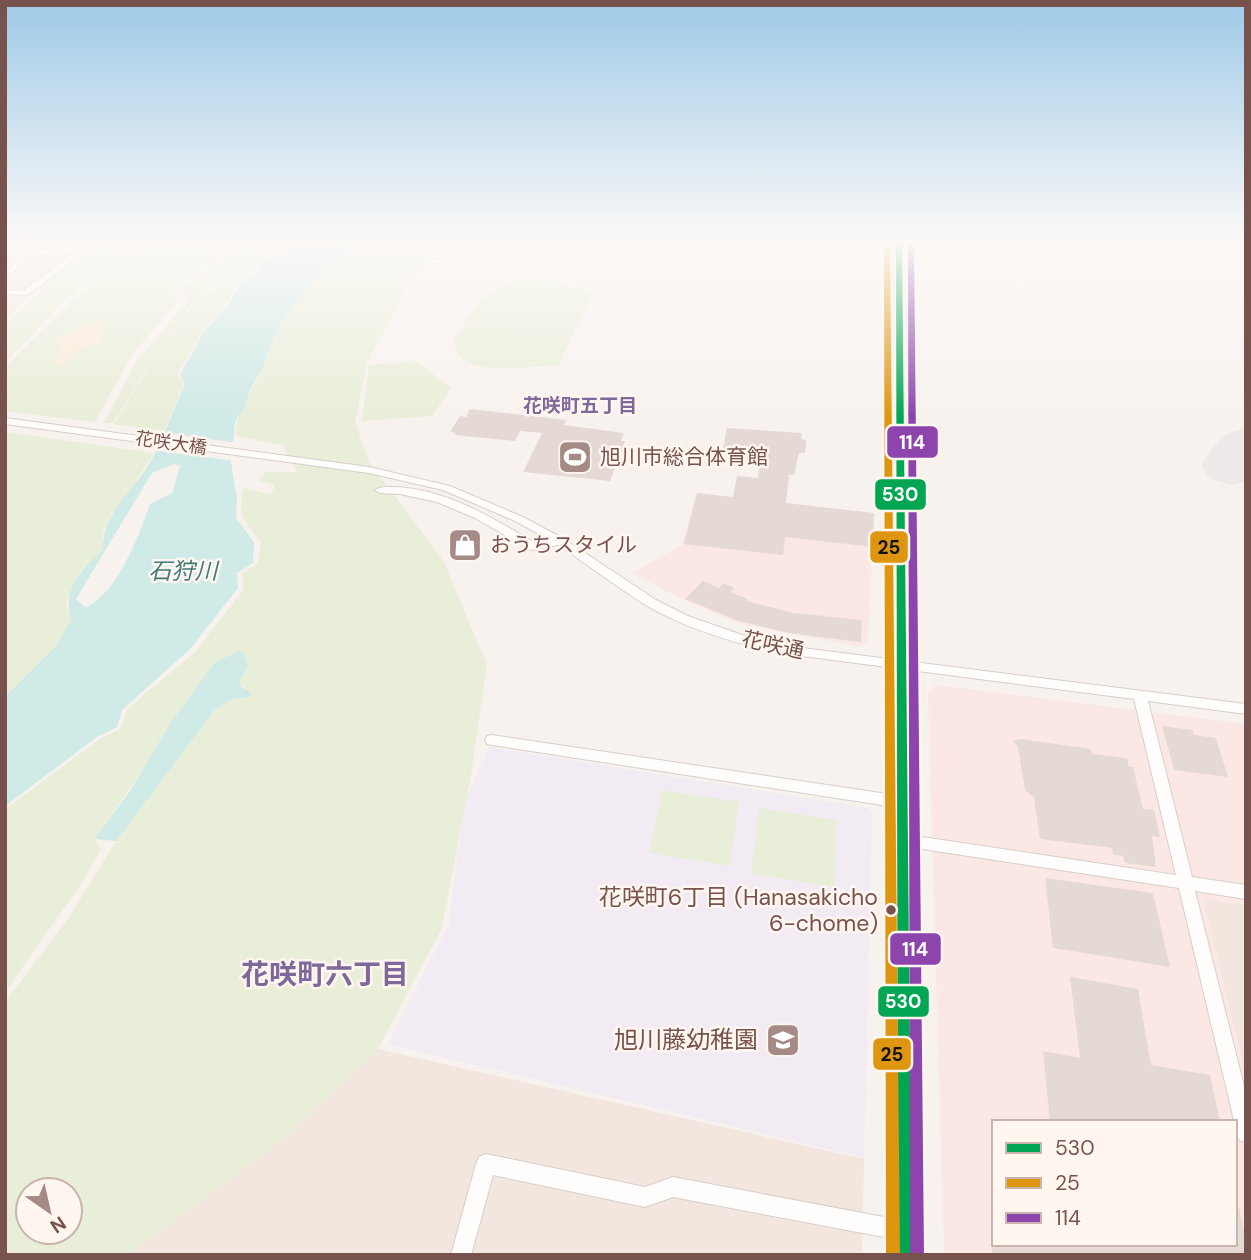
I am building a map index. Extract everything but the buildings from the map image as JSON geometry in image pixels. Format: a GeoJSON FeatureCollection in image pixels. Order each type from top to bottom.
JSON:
{"type":"FeatureCollection","features":[{"type":"Feature","properties":{"kind":"highway"},"geometry":{"type":"LineString","coordinates":[[899,300],[905,1243]]}},
{"type":"Feature","properties":{"kind":"street","name":"花咲大橋"},"geometry":{"type":"LineString","coordinates":[[5,421],[337,465]]}},
{"type":"Feature","properties":{"kind":"street","name":"花咲通"},"geometry":{"type":"LineString","coordinates":[[337,465],[402,476],[446,488],[510,514],[561,541],[652,603],[711,630],[779,649],[1246,709]]}},
{"type":"Feature","properties":{"kind":"street"},"geometry":{"type":"LineString","coordinates":[[380,490],[410,492],[459,507],[498,525],[533,547],[561,541]]}},
{"type":"Feature","properties":{"kind":"street"},"geometry":{"type":"LineString","coordinates":[[1140,696],[1246,1133]]}},
{"type":"Feature","properties":{"kind":"street"},"geometry":{"type":"LineString","coordinates":[[492,740],[901,802]]}},
{"type":"Feature","properties":{"kind":"street"},"geometry":{"type":"LineString","coordinates":[[902,840],[1246,892]]}},
{"type":"Feature","properties":{"kind":"street"},"geometry":{"type":"LineString","coordinates":[[461,1255],[486,1164],[645,1197],[673,1187],[905,1243]]}},
{"type":"Feature","properties":{"kind":"shaded area"},"geometry":{"type":"Polygon","coordinates":[[[5,300],[25,300],[5,319],[5,300]]]}},
{"type":"Feature","properties":{"kind":"shaded area"},"geometry":{"type":"Polygon","coordinates":[[[695,495],[874,514],[868,642],[859,647],[738,623],[683,600],[633,573],[682,545],[695,495]]]}},
{"type":"Feature","properties":{"kind":"shaded area"},"geometry":{"type":"Polygon","coordinates":[[[936,685],[1246,724],[1246,905],[1204,899],[1246,1078],[1246,1255],[944,1255],[928,692],[936,685]]]}},
{"type":"Feature","properties":{"kind":"shaded area"},"geometry":{"type":"Polygon","coordinates":[[[489,747],[868,808],[872,812],[864,1158],[388,1044],[449,924],[464,804],[489,747]]]}},
{"type":"Feature","properties":{"kind":"shaded area"},"geometry":{"type":"Polygon","coordinates":[[[1203,898],[1246,905],[1246,1078],[1203,898]]]}},
{"type":"Feature","properties":{"kind":"shaded area"},"geometry":{"type":"Polygon","coordinates":[[[378,1049],[864,1159],[862,1255],[126,1255],[276,1145],[378,1049]]]}},
{"type":"Feature","properties":{"kind":"green space"},"geometry":{"type":"Polygon","coordinates":[[[31,300],[67,300],[5,362],[5,325],[31,300]]]}},
{"type":"Feature","properties":{"kind":"green space"},"geometry":{"type":"Polygon","coordinates":[[[74,300],[179,300],[132,354],[95,422],[5,411],[5,367],[74,300]]]}},
{"type":"Feature","properties":{"kind":"green space"},"geometry":{"type":"Polygon","coordinates":[[[188,300],[194,300],[116,419],[112,423],[104,423],[136,362],[188,300]]]}},
{"type":"Feature","properties":{"kind":"green space"},"geometry":{"type":"Polygon","coordinates":[[[195,300],[229,300],[204,329],[178,374],[184,384],[164,431],[113,424],[150,366],[195,300]]]}},
{"type":"Feature","properties":{"kind":"green space"},"geometry":{"type":"Polygon","coordinates":[[[299,300],[401,300],[367,363],[355,422],[369,462],[444,562],[487,665],[471,776],[442,928],[378,1049],[276,1145],[126,1255],[5,1255],[5,1002],[68,919],[116,841],[214,711],[230,700],[249,697],[251,693],[215,662],[94,839],[101,849],[79,887],[5,992],[5,809],[100,739],[120,729],[128,708],[195,652],[243,590],[243,573],[258,563],[261,542],[246,523],[242,512],[244,488],[271,495],[275,485],[258,481],[266,472],[297,472],[282,445],[236,436],[240,411],[264,368],[275,333],[299,300]]]}},
{"type":"Feature","properties":{"kind":"green space"},"geometry":{"type":"Polygon","coordinates":[[[482,300],[591,300],[558,366],[514,368],[480,366],[466,361],[458,352],[455,338],[482,300]]]}},
{"type":"Feature","properties":{"kind":"green space"},"geometry":{"type":"Polygon","coordinates":[[[416,361],[451,388],[432,416],[362,421],[369,365],[416,361]]]}},
{"type":"Feature","properties":{"kind":"green space"},"geometry":{"type":"Polygon","coordinates":[[[5,432],[154,453],[112,513],[103,533],[103,549],[80,572],[66,602],[71,620],[56,646],[5,697],[5,432]]]}},
{"type":"Feature","properties":{"kind":"green space"},"geometry":{"type":"Polygon","coordinates":[[[662,790],[739,802],[730,866],[649,853],[662,790]]]}},
{"type":"Feature","properties":{"kind":"green space"},"geometry":{"type":"Polygon","coordinates":[[[759,808],[837,820],[834,887],[751,874],[759,808]]]}},
{"type":"Feature","properties":{"kind":"sand"},"geometry":{"type":"Polygon","coordinates":[[[102,322],[101,332],[104,335],[99,343],[75,352],[64,366],[54,366],[60,351],[56,341],[63,334],[102,322]]]}},
{"type":"Feature","properties":{"kind":"water","name":"石狩川"},"geometry":{"type":"Polygon","coordinates":[[[231,300],[299,300],[277,330],[262,370],[235,422],[231,462],[237,499],[236,518],[254,542],[253,563],[237,573],[238,588],[190,649],[122,710],[117,727],[97,737],[5,806],[5,697],[56,646],[71,620],[69,598],[75,580],[103,549],[108,523],[152,459],[165,431],[185,384],[180,374],[205,330],[231,300]],[[174,464],[152,473],[76,599],[85,607],[96,601],[117,578],[150,504],[172,493],[180,466],[174,464]]]}},
{"type":"Feature","properties":{"kind":"water"},"geometry":{"type":"Polygon","coordinates":[[[240,651],[244,654],[248,666],[240,681],[241,686],[252,693],[249,697],[230,700],[214,711],[116,841],[94,839],[128,794],[170,724],[215,662],[240,651]]]}},
{"type":"Feature","properties":{"kind":"pier"},"geometry":{"type":"Polygon","coordinates":[[[161,432],[238,443],[235,461],[151,450],[161,432]]]}},
{"type":"Feature","properties":{"kind":"runway"},"geometry":{"type":"LineString","coordinates":[[1232,466],[1246,446]]}},
{"type":"Feature","properties":{"kind":"transit line","name":"25"},"geometry":{"type":"LineString","coordinates":[[887,300],[893,1255]]}},
{"type":"Feature","properties":{"kind":"transit line","name":"530"},"geometry":{"type":"LineString","coordinates":[[899,300],[905,1255]]}},
{"type":"Feature","properties":{"kind":"transit line","name":"114"},"geometry":{"type":"LineString","coordinates":[[911,300],[917,1255]]}},
{"type":"Feature","properties":{"kind":"place","name":"旭川市総合体育館"},"geometry":{"type":"Point","coordinates":[575,457]}},
{"type":"Feature","properties":{"kind":"place","name":"おうちスタイル"},"geometry":{"type":"Point","coordinates":[465,545]}},
{"type":"Feature","properties":{"kind":"place","name":"花咲町6丁目 (Hanasakicho 6-chome)"},"geometry":{"type":"Point","coordinates":[891,910]}},
{"type":"Feature","properties":{"kind":"place","name":"旭川藤幼稚園"},"geometry":{"type":"Point","coordinates":[783,1040]}},
{"type":"Feature","properties":{"kind":"district","name":"花咲町五丁目"},"geometry":{"type":"Point","coordinates":[580,405]}},
{"type":"Feature","properties":{"kind":"district","name":"花咲町六丁目"},"geometry":{"type":"Point","coordinates":[325,974]}}]}
